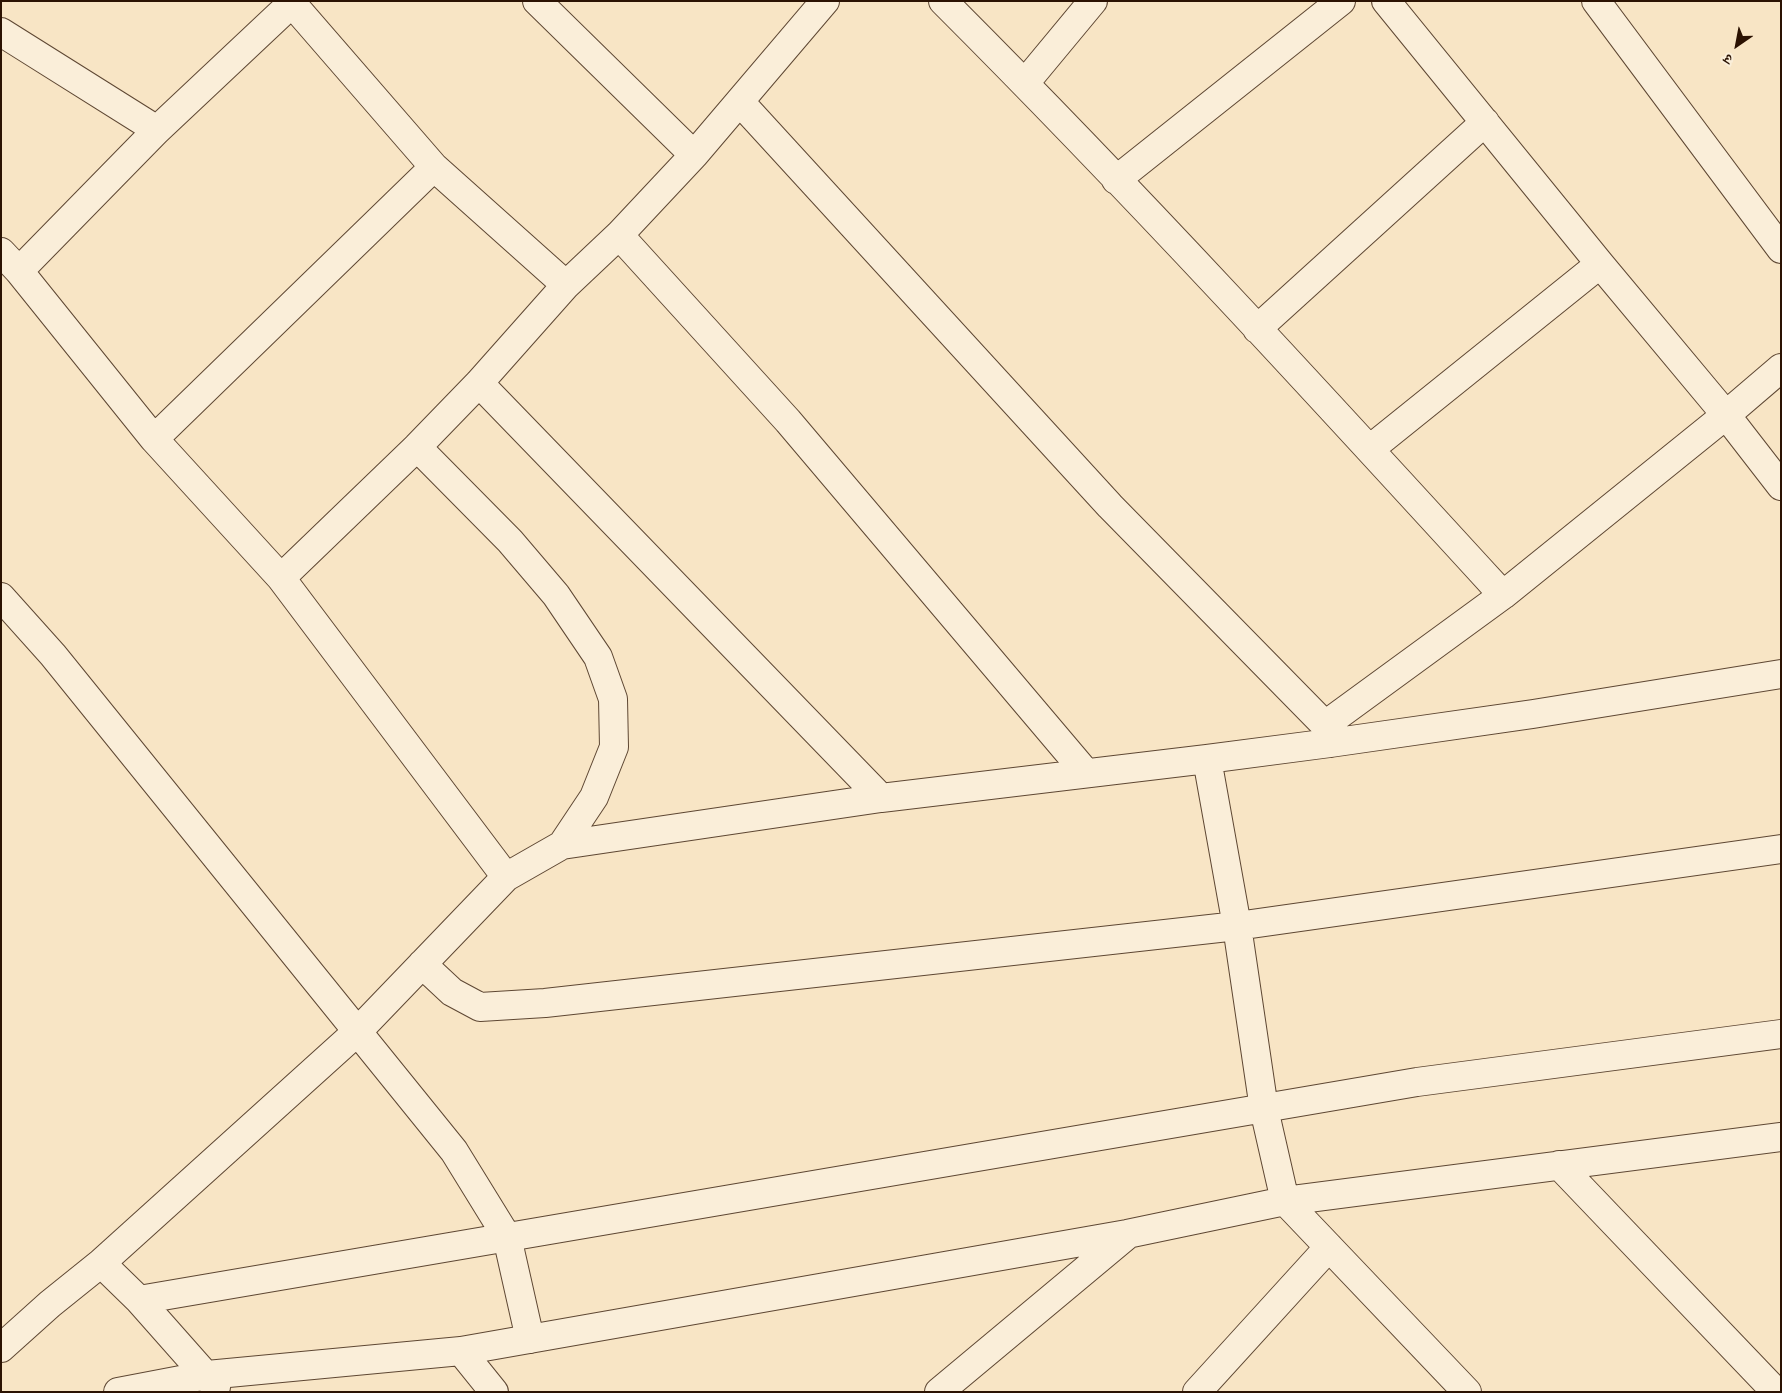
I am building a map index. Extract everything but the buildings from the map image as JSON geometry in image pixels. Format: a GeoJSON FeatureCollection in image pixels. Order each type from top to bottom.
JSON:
{"type":"FeatureCollection","features":[{"type":"Feature","properties":{"kind":"street"},"geometry":{"type":"LineString","coordinates":[[538,1],[694,155]]}},
{"type":"Feature","properties":{"kind":"street"},"geometry":{"type":"LineString","coordinates":[[281,578],[417,447],[479,383],[566,286],[619,235],[694,155],[825,1]]}},
{"type":"Feature","properties":{"kind":"street"},"geometry":{"type":"LineString","coordinates":[[943,1],[1025,83],[1370,449],[1503,594]]}},
{"type":"Feature","properties":{"kind":"street"},"geometry":{"type":"LineString","coordinates":[[1025,83],[1094,1]]}},
{"type":"Feature","properties":{"kind":"street"},"geometry":{"type":"LineString","coordinates":[[1116,180],[1341,1]]}},
{"type":"Feature","properties":{"kind":"street"},"geometry":{"type":"LineString","coordinates":[[1386,1],[1600,264],[1726,414],[1781,486]]}},
{"type":"Feature","properties":{"kind":"street"},"geometry":{"type":"LineString","coordinates":[[1596,1],[1781,248]]}},
{"type":"Feature","properties":{"kind":"street"},"geometry":{"type":"LineString","coordinates":[[506,877],[281,578],[154,439],[10,262],[157,130],[291,2],[434,167],[566,286]]}},
{"type":"Feature","properties":{"kind":"street"},"geometry":{"type":"LineString","coordinates":[[1,32],[157,130]]}},
{"type":"Feature","properties":{"kind":"street"},"geometry":{"type":"LineString","coordinates":[[740,102],[1110,506],[1327,734]]}},
{"type":"Feature","properties":{"kind":"street"},"geometry":{"type":"LineString","coordinates":[[1257,329],[1485,122]]}},
{"type":"Feature","properties":{"kind":"street"},"geometry":{"type":"LineString","coordinates":[[154,439],[434,167]]}},
{"type":"Feature","properties":{"kind":"street"},"geometry":{"type":"LineString","coordinates":[[619,235],[788,420],[1086,773]]}},
{"type":"Feature","properties":{"kind":"street"},"geometry":{"type":"LineString","coordinates":[[1370,449],[1600,264]]}},
{"type":"Feature","properties":{"kind":"street"},"geometry":{"type":"LineString","coordinates":[[1327,734],[1781,368]]}},
{"type":"Feature","properties":{"kind":"street"},"geometry":{"type":"LineString","coordinates":[[479,383],[881,798]]}},
{"type":"Feature","properties":{"kind":"street"},"geometry":{"type":"LineString","coordinates":[[417,447],[516,548],[556,595],[598,657],[613,700],[614,746],[594,797],[562,845]]}},
{"type":"Feature","properties":{"kind":"street"},"geometry":{"type":"LineString","coordinates":[[1,597],[53,656],[358,1030],[454,1151],[507,1237],[530,1339]]}},
{"type":"Feature","properties":{"kind":"street"},"geometry":{"type":"LineString","coordinates":[[1,1348],[50,1304],[101,1263],[358,1030],[506,877],[562,845],[881,798],[1207,759],[1327,734],[1533,714],[1781,674]]}},
{"type":"Feature","properties":{"kind":"street"},"geometry":{"type":"LineString","coordinates":[[1207,759],[1237,926],[1264,1109],[1285,1201],[1468,1392]]}},
{"type":"Feature","properties":{"kind":"street"},"geometry":{"type":"LineString","coordinates":[[422,964],[452,992],[480,1007],[545,1003],[1237,926],[1781,849]]}},
{"type":"Feature","properties":{"kind":"street"},"geometry":{"type":"LineString","coordinates":[[139,1300],[1416,1082],[1781,1034]]}},
{"type":"Feature","properties":{"kind":"street"},"geometry":{"type":"LineString","coordinates":[[118,1392],[213,1384],[460,1351],[1127,1234],[1285,1201],[1781,1137]]}},
{"type":"Feature","properties":{"kind":"street"},"geometry":{"type":"LineString","coordinates":[[1559,1165],[1776,1392]]}},
{"type":"Feature","properties":{"kind":"street"},"geometry":{"type":"LineString","coordinates":[[938,1392],[1127,1234]]}},
{"type":"Feature","properties":{"kind":"street"},"geometry":{"type":"LineString","coordinates":[[1197,1392],[1329,1247]]}},
{"type":"Feature","properties":{"kind":"street"},"geometry":{"type":"LineString","coordinates":[[101,1263],[139,1300],[213,1384]]}},
{"type":"Feature","properties":{"kind":"street"},"geometry":{"type":"LineString","coordinates":[[460,1351],[494,1392]]}}]}
